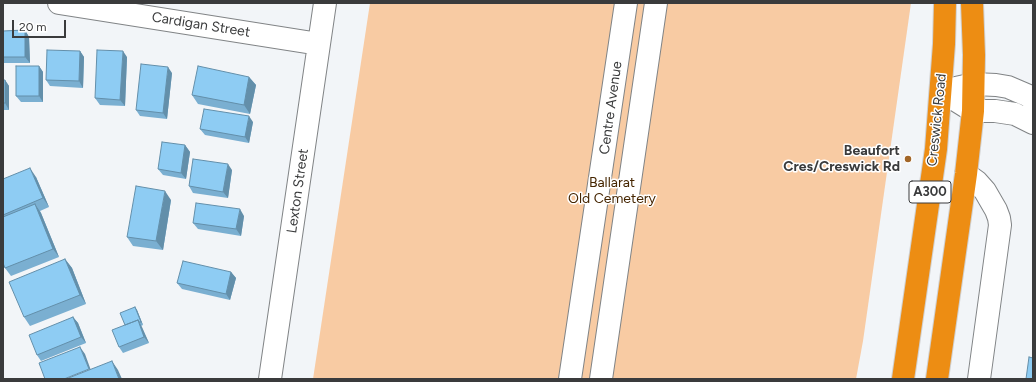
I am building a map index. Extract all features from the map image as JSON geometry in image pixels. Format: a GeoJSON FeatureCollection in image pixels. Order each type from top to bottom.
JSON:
{"type":"FeatureCollection","features":[{"type":"Feature","properties":{"kind":"highway","name":"Creswick Road"},"geometry":{"type":"LineString","coordinates":[[904,379],[936,149],[944,44],[944,3]]}},
{"type":"Feature","properties":{"kind":"highway","name":"A300"},"geometry":{"type":"LineString","coordinates":[[937,379],[966,174],[973,111],[974,55],[972,3]]}},
{"type":"Feature","properties":{"kind":"street","name":"Cardigan Street"},"geometry":{"type":"LineString","coordinates":[[59,3],[319,44]]}},
{"type":"Feature","properties":{"kind":"street","name":"Lexton Street"},"geometry":{"type":"LineString","coordinates":[[270,379],[325,3]]}},
{"type":"Feature","properties":{"kind":"street","name":"Centre Avenue"},"geometry":{"type":"LineString","coordinates":[[570,379],[626,3]]}},
{"type":"Feature","properties":{"kind":"street","name":"Centre Avenue"},"geometry":{"type":"LineString","coordinates":[[601,379],[656,3]]}},
{"type":"Feature","properties":{"kind":"street"},"geometry":{"type":"LineString","coordinates":[[941,91],[974,84],[996,85],[1008,87],[1029,96],[1033,100]]}},
{"type":"Feature","properties":{"kind":"street"},"geometry":{"type":"LineString","coordinates":[[941,91],[973,111],[995,111],[1014,114],[1033,123]]}},
{"type":"Feature","properties":{"kind":"street"},"geometry":{"type":"LineString","coordinates":[[966,174],[977,182],[985,192],[996,210],[1000,225],[979,379]]}},
{"type":"Feature","properties":{"kind":"green space","name":"Ballarat Old Cemetery"},"geometry":{"type":"Polygon","coordinates":[[[370,3],[911,3],[863,341],[856,379],[313,379],[370,3]]]}},
{"type":"Feature","properties":{"kind":"building"},"geometry":{"type":"Polygon","coordinates":[[[25,30],[25,57],[3,57],[3,31],[25,30]]]}},
{"type":"Feature","properties":{"kind":"building"},"geometry":{"type":"Polygon","coordinates":[[[47,50],[80,51],[79,81],[46,80],[47,50]]]}},
{"type":"Feature","properties":{"kind":"building"},"geometry":{"type":"Polygon","coordinates":[[[97,50],[123,51],[120,100],[95,98],[97,50]]]}},
{"type":"Feature","properties":{"kind":"building"},"geometry":{"type":"Polygon","coordinates":[[[141,64],[168,67],[163,113],[136,110],[141,64]]]}},
{"type":"Feature","properties":{"kind":"building"},"geometry":{"type":"Polygon","coordinates":[[[16,66],[39,66],[39,96],[16,96],[16,66]]]}},
{"type":"Feature","properties":{"kind":"building"},"geometry":{"type":"Polygon","coordinates":[[[198,66],[249,77],[244,105],[192,95],[198,66]]]}},
{"type":"Feature","properties":{"kind":"building"},"geometry":{"type":"Polygon","coordinates":[[[3,80],[5,80],[5,103],[3,103],[3,80]]]}},
{"type":"Feature","properties":{"kind":"building"},"geometry":{"type":"Polygon","coordinates":[[[204,109],[249,116],[245,137],[200,129],[204,109]]]}},
{"type":"Feature","properties":{"kind":"building"},"geometry":{"type":"Polygon","coordinates":[[[162,142],[185,145],[181,173],[158,169],[162,142]]]}},
{"type":"Feature","properties":{"kind":"building"},"geometry":{"type":"Polygon","coordinates":[[[193,159],[228,164],[223,192],[189,186],[193,159]]]}},
{"type":"Feature","properties":{"kind":"building"},"geometry":{"type":"Polygon","coordinates":[[[30,168],[43,198],[3,215],[3,179],[30,168]]]}},
{"type":"Feature","properties":{"kind":"building"},"geometry":{"type":"Polygon","coordinates":[[[136,186],[165,191],[156,241],[127,237],[136,186]]]}},
{"type":"Feature","properties":{"kind":"building"},"geometry":{"type":"Polygon","coordinates":[[[196,203],[240,209],[236,229],[193,223],[196,203]]]}},
{"type":"Feature","properties":{"kind":"building"},"geometry":{"type":"Polygon","coordinates":[[[35,204],[53,249],[5,268],[3,263],[3,217],[35,204]]]}},
{"type":"Feature","properties":{"kind":"building"},"geometry":{"type":"Polygon","coordinates":[[[65,259],[80,295],[24,317],[9,282],[65,259]]]}},
{"type":"Feature","properties":{"kind":"building"},"geometry":{"type":"Polygon","coordinates":[[[183,261],[231,272],[226,294],[177,283],[183,261]]]}},
{"type":"Feature","properties":{"kind":"building"},"geometry":{"type":"Polygon","coordinates":[[[135,307],[141,322],[138,320],[125,325],[120,313],[135,307]]]}},
{"type":"Feature","properties":{"kind":"building"},"geometry":{"type":"Polygon","coordinates":[[[73,317],[81,337],[37,355],[29,335],[73,317]]]}},
{"type":"Feature","properties":{"kind":"building"},"geometry":{"type":"Polygon","coordinates":[[[138,320],[144,337],[119,347],[112,330],[138,320]]]}},
{"type":"Feature","properties":{"kind":"building"},"geometry":{"type":"Polygon","coordinates":[[[80,347],[89,369],[64,379],[45,379],[39,363],[80,347]]]}},
{"type":"Feature","properties":{"kind":"building"},"geometry":{"type":"Polygon","coordinates":[[[1029,357],[1033,358],[1033,379],[1026,379],[1029,357]]]}},
{"type":"Feature","properties":{"kind":"building"},"geometry":{"type":"Polygon","coordinates":[[[112,361],[119,379],[66,379],[112,361]]]}},
{"type":"Feature","properties":{"kind":"place","name":"Beaufort Cres/Creswick Rd"},"geometry":{"type":"Point","coordinates":[908,159]}}]}
